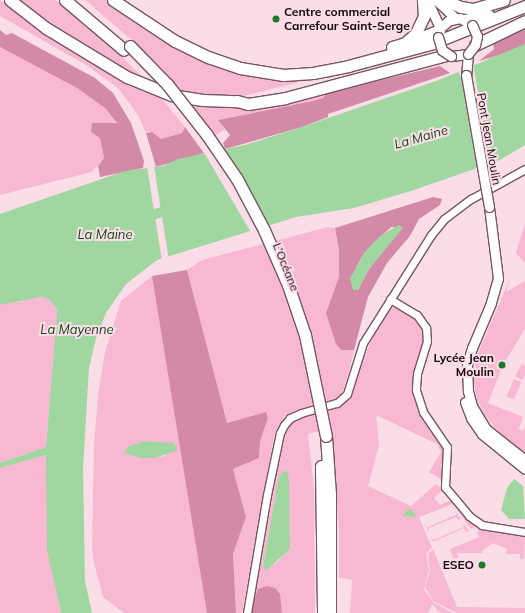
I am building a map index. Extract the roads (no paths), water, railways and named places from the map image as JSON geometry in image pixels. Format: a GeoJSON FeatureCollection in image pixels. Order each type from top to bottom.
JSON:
{"type":"FeatureCollection","features":[{"type":"Feature","properties":{"kind":"highway"},"geometry":{"type":"LineString","coordinates":[[10,0],[46,28],[141,84],[179,96],[237,101],[248,104],[285,98],[428,60],[449,56]]}},
{"type":"Feature","properties":{"kind":"highway","name":"L’Océane"},"geometry":{"type":"LineString","coordinates":[[65,0],[127,48]]}},
{"type":"Feature","properties":{"kind":"highway","name":"L’Océane"},"geometry":{"type":"LineString","coordinates":[[77,0],[127,48],[194,128],[229,180],[256,230],[277,276],[294,327],[322,438],[331,501],[330,613]]}},
{"type":"Feature","properties":{"kind":"highway"},"geometry":{"type":"LineString","coordinates":[[113,0],[175,41],[218,60],[267,73],[313,73],[348,66],[434,43],[471,24],[525,6]]}},
{"type":"Feature","properties":{"kind":"highway"},"geometry":{"type":"LineString","coordinates":[[405,44],[416,32],[422,21],[423,0]]}},
{"type":"Feature","properties":{"kind":"highway"},"geometry":{"type":"LineString","coordinates":[[445,0],[461,8],[473,9],[504,0]]}},
{"type":"Feature","properties":{"kind":"highway"},"geometry":{"type":"LineString","coordinates":[[237,101],[316,84],[438,48],[479,19],[520,0]]}},
{"type":"Feature","properties":{"kind":"highway"},"geometry":{"type":"LineString","coordinates":[[471,24],[525,13]]}},
{"type":"Feature","properties":{"kind":"highway"},"geometry":{"type":"LineString","coordinates":[[475,45],[525,21]]}},
{"type":"Feature","properties":{"kind":"highway"},"geometry":{"type":"LineString","coordinates":[[218,60],[264,66],[298,68],[348,59],[405,44],[439,31]]}},
{"type":"Feature","properties":{"kind":"highway","name":"L’Océane"},"geometry":{"type":"LineString","coordinates":[[322,438],[322,613]]}},
{"type":"Feature","properties":{"kind":"main road","name":"Pont Jean Moulin"},"geometry":{"type":"LineString","coordinates":[[427,0],[439,31],[442,50],[458,63],[466,75]]}},
{"type":"Feature","properties":{"kind":"main road"},"geometry":{"type":"LineString","coordinates":[[436,0],[471,24],[477,36],[475,45],[468,56],[449,56]]}},
{"type":"Feature","properties":{"kind":"main road"},"geometry":{"type":"LineString","coordinates":[[439,31],[448,21],[471,24]]}},
{"type":"Feature","properties":{"kind":"main road","name":"Pont Jean Moulin"},"geometry":{"type":"LineString","coordinates":[[468,56],[466,75],[489,207],[497,268],[496,286],[491,303],[468,364],[468,391],[472,406],[486,429],[525,460]]}},
{"type":"Feature","properties":{"kind":"main road"},"geometry":{"type":"LineString","coordinates":[[497,268],[465,351],[462,390],[466,406],[475,426],[490,442],[525,469]]}},
{"type":"Feature","properties":{"kind":"street"},"geometry":{"type":"LineString","coordinates":[[247,613],[280,433],[290,418],[300,413],[337,403],[347,394],[363,343],[431,235],[444,219],[464,203],[525,169]]}},
{"type":"Feature","properties":{"kind":"street"},"geometry":{"type":"LineString","coordinates":[[390,298],[417,315],[426,328],[427,341],[417,374],[416,390],[422,412],[447,447],[446,487],[469,516],[482,525],[525,532]]}},
{"type":"Feature","properties":{"kind":"water","name":"La Maine"},"geometry":{"type":"Polygon","coordinates":[[[525,44],[525,145],[500,160],[411,191],[354,208],[296,217],[157,260],[126,284],[106,313],[96,338],[89,368],[83,468],[85,581],[92,613],[61,613],[47,550],[46,455],[0,468],[0,463],[46,447],[57,310],[49,299],[41,297],[0,305],[0,214],[125,171],[163,166],[178,159],[245,145],[302,127],[439,80],[525,44]]]}},
{"type":"Feature","properties":{"kind":"water"},"geometry":{"type":"Polygon","coordinates":[[[399,225],[403,228],[369,269],[358,290],[353,290],[350,278],[365,252],[380,236],[399,225]]]}},
{"type":"Feature","properties":{"kind":"water"},"geometry":{"type":"Polygon","coordinates":[[[145,441],[173,443],[178,448],[174,452],[154,458],[141,458],[124,453],[129,446],[145,441]]]}},
{"type":"Feature","properties":{"kind":"water"},"geometry":{"type":"Polygon","coordinates":[[[283,471],[288,472],[289,481],[290,549],[266,571],[263,566],[279,476],[283,471]]]}},
{"type":"Feature","properties":{"kind":"water"},"geometry":{"type":"Polygon","coordinates":[[[514,479],[523,486],[525,519],[509,519],[501,510],[507,488],[514,479]]]}},
{"type":"Feature","properties":{"kind":"water"},"geometry":{"type":"Polygon","coordinates":[[[409,508],[415,514],[416,517],[402,516],[409,508]]]}},
{"type":"Feature","properties":{"kind":"waterway","name":"La Maine"},"geometry":{"type":"LineString","coordinates":[[141,218],[176,208]]}},
{"type":"Feature","properties":{"kind":"place","name":"Centre commercial Carrefour Saint-Serge"},"geometry":{"type":"Point","coordinates":[276,19]}},
{"type":"Feature","properties":{"kind":"place","name":"Lycée Jean Moulin"},"geometry":{"type":"Point","coordinates":[502,365]}},
{"type":"Feature","properties":{"kind":"place","name":"ESEO"},"geometry":{"type":"Point","coordinates":[482,565]}},
{"type":"Feature","properties":{"kind":"water label","name":"La Mayenne"},"geometry":{"type":"Point","coordinates":[77,329]}}]}
